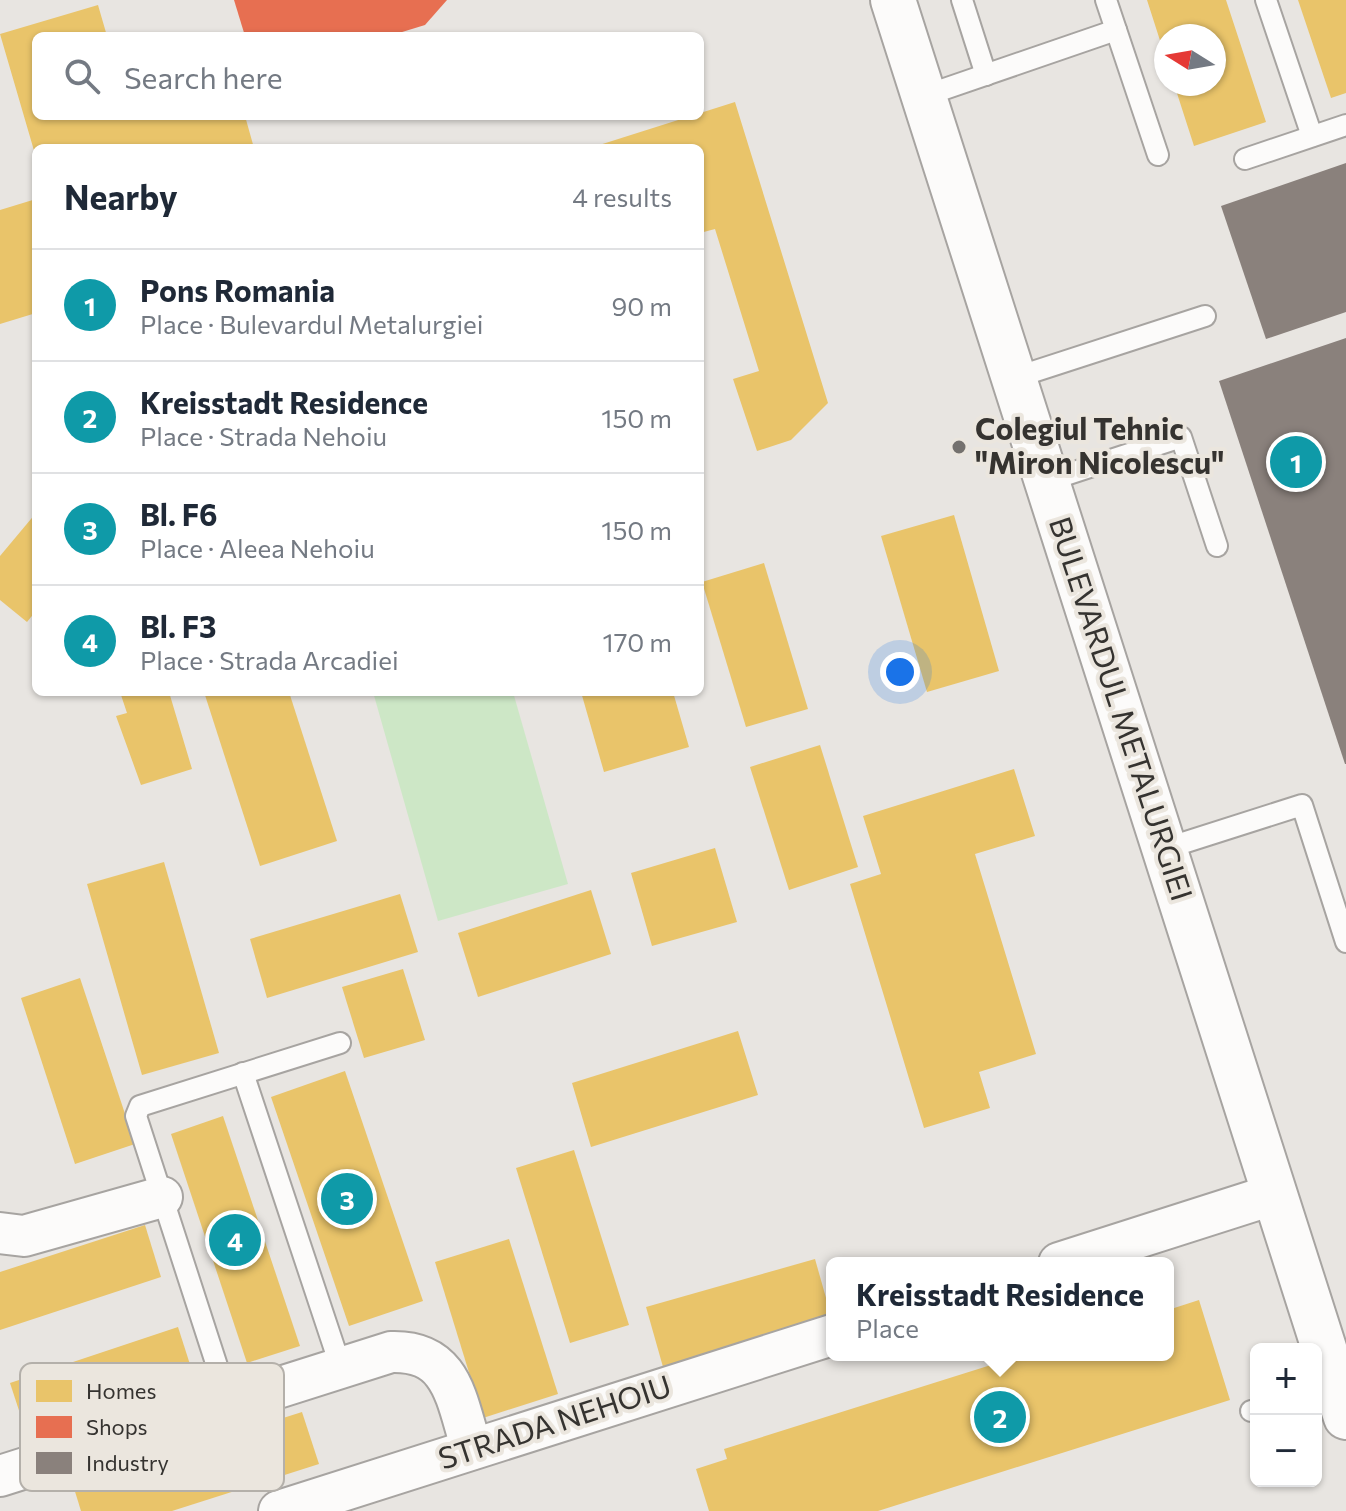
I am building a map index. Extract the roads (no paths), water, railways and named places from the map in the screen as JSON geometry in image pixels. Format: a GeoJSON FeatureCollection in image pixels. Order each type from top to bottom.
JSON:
{"type":"FeatureCollection","features":[{"type":"Feature","properties":{"kind":"main road","name":"BULEVARDUL METALURGIEI"},"geometry":{"type":"LineString","coordinates":[[893,0],[1275,1194],[1333,1330],[1333,1398]]}},
{"type":"Feature","properties":{"kind":"street"},"geometry":{"type":"LineString","coordinates":[[1078,1257],[1275,1194]]}},
{"type":"Feature","properties":{"kind":"street"},"geometry":{"type":"LineString","coordinates":[[0,1233],[24,1236],[162,1197]]}},
{"type":"Feature","properties":{"kind":"street","name":"STRADA NEHOIU"},"geometry":{"type":"LineString","coordinates":[[279,1511],[826,1337]]}},
{"type":"Feature","properties":{"kind":"street"},"geometry":{"type":"LineString","coordinates":[[284,1386],[391,1352],[406,1351],[437,1364],[447,1376],[472,1449]]}},
{"type":"Feature","properties":{"kind":"street"},"geometry":{"type":"LineString","coordinates":[[0,1476],[20,1470]]}},
{"type":"Feature","properties":{"kind":"lane"},"geometry":{"type":"LineString","coordinates":[[962,0],[986,75]]}},
{"type":"Feature","properties":{"kind":"lane"},"geometry":{"type":"LineString","coordinates":[[1106,0],[1158,155]]}},
{"type":"Feature","properties":{"kind":"lane"},"geometry":{"type":"LineString","coordinates":[[1266,0],[1312,136]]}},
{"type":"Feature","properties":{"kind":"lane"},"geometry":{"type":"LineString","coordinates":[[924,96],[1116,30]]}},
{"type":"Feature","properties":{"kind":"lane"},"geometry":{"type":"LineString","coordinates":[[1245,159],[1346,125]]}},
{"type":"Feature","properties":{"kind":"lane"},"geometry":{"type":"LineString","coordinates":[[1014,378],[1205,316]]}},
{"type":"Feature","properties":{"kind":"lane"},"geometry":{"type":"LineString","coordinates":[[1047,481],[1181,437],[1217,546]]}},
{"type":"Feature","properties":{"kind":"lane"},"geometry":{"type":"LineString","coordinates":[[1164,849],[1302,805],[1346,942]]}},
{"type":"Feature","properties":{"kind":"lane"},"geometry":{"type":"LineString","coordinates":[[216,1363],[136,1116],[140,1106],[340,1043]]}},
{"type":"Feature","properties":{"kind":"lane"},"geometry":{"type":"LineString","coordinates":[[243,1073],[341,1368]]}},
{"type":"Feature","properties":{"kind":"place","name":"Colegiul Tehnic \"Miron Nicolescu\""},"geometry":{"type":"Point","coordinates":[959,447]}},
{"type":"Feature","properties":{"kind":"place","name":"Pons Romania"},"geometry":{"type":"Point","coordinates":[1296,462]}},
{"type":"Feature","properties":{"kind":"place","name":"Bl. F6"},"geometry":{"type":"Point","coordinates":[347,1199]}},
{"type":"Feature","properties":{"kind":"place","name":"Bl. F3"},"geometry":{"type":"Point","coordinates":[235,1240]}},
{"type":"Feature","properties":{"kind":"place","name":"Kreisstadt Residence"},"geometry":{"type":"Point","coordinates":[1000,1417]}}]}
